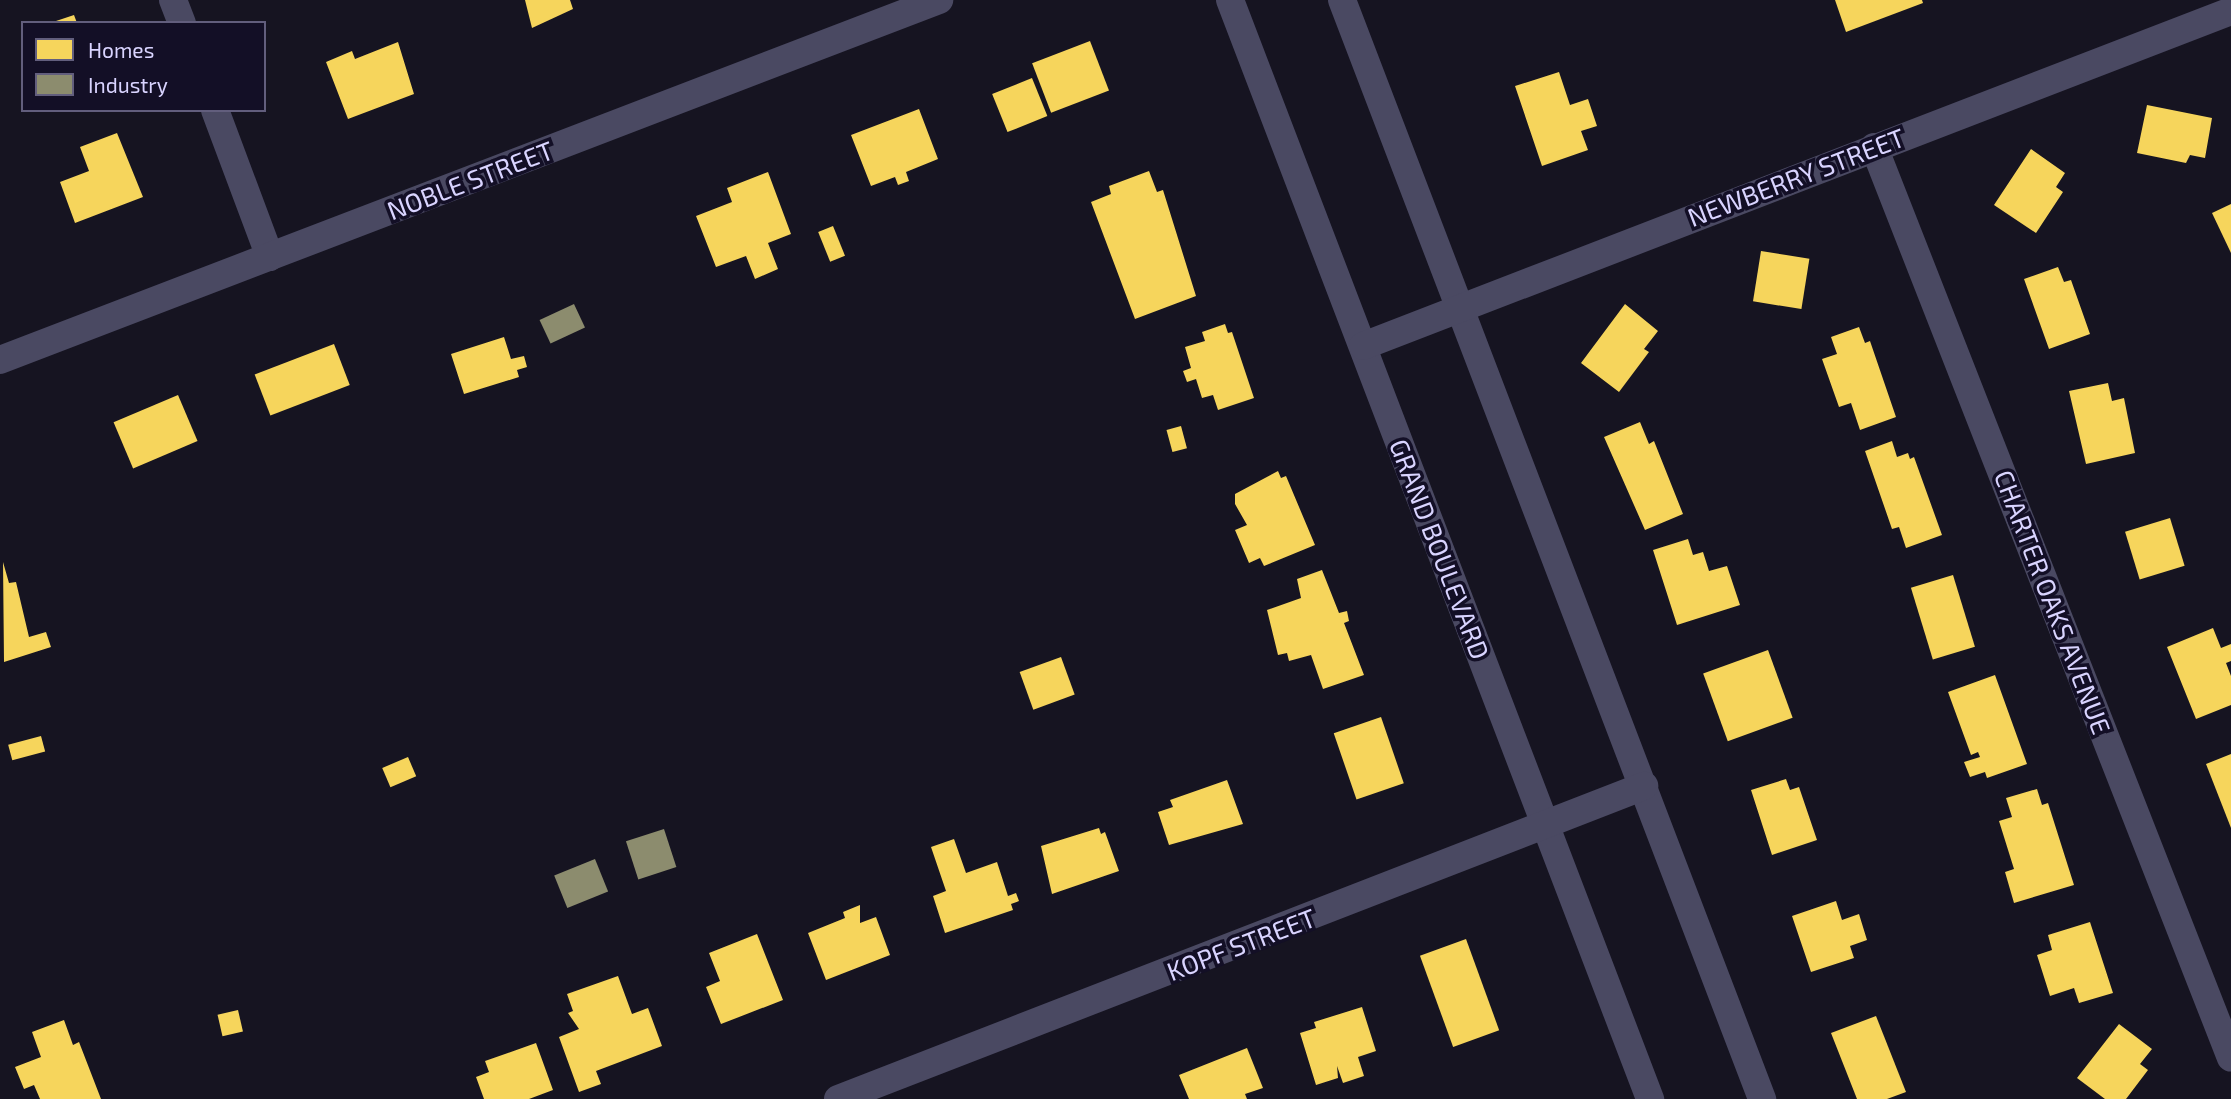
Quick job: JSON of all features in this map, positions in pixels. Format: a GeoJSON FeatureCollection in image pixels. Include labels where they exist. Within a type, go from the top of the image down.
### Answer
{"type":"FeatureCollection","features":[{"type":"Feature","properties":{"kind":"street"},"geometry":{"type":"LineString","coordinates":[[173,0],[181,21]]}},
{"type":"Feature","properties":{"kind":"street","name":"NOBLE STREET"},"geometry":{"type":"LineString","coordinates":[[0,360],[939,0]]}},
{"type":"Feature","properties":{"kind":"street","name":"GRAND BOULEVARD"},"geometry":{"type":"LineString","coordinates":[[1230,0],[1650,1099]]}},
{"type":"Feature","properties":{"kind":"street"},"geometry":{"type":"LineString","coordinates":[[1342,0],[1762,1099]]}},
{"type":"Feature","properties":{"kind":"street","name":"NEWBERRY STREET"},"geometry":{"type":"LineString","coordinates":[[1363,346],[2231,11]]}},
{"type":"Feature","properties":{"kind":"street"},"geometry":{"type":"LineString","coordinates":[[216,112],[270,257]]}},
{"type":"Feature","properties":{"kind":"street","name":"CHARTER OAKS AVENUE"},"geometry":{"type":"LineString","coordinates":[[1874,147],[2231,1058]]}},
{"type":"Feature","properties":{"kind":"street","name":"KOPF STREET"},"geometry":{"type":"LineString","coordinates":[[838,1099],[1644,786]]}},
{"type":"Feature","properties":{"kind":"building: Homes"},"geometry":{"type":"Polygon","coordinates":[[[525,0],[570,0],[573,9],[532,28],[525,0]]]}},
{"type":"Feature","properties":{"kind":"building: Homes"},"geometry":{"type":"Polygon","coordinates":[[[1835,0],[1922,0],[1923,3],[1846,32],[1835,0]]]}},
{"type":"Feature","properties":{"kind":"building: Homes"},"geometry":{"type":"Polygon","coordinates":[[[74,15],[76,21],[56,21],[74,15]]]}},
{"type":"Feature","properties":{"kind":"building: Homes"},"geometry":{"type":"Polygon","coordinates":[[[1090,41],[1109,90],[1051,113],[1032,63],[1090,41]]]}},
{"type":"Feature","properties":{"kind":"building: Homes"},"geometry":{"type":"Polygon","coordinates":[[[398,42],[414,94],[348,119],[326,62],[352,51],[355,59],[398,42]]]}},
{"type":"Feature","properties":{"kind":"building: Homes"},"geometry":{"type":"Polygon","coordinates":[[[1559,72],[1570,105],[1588,99],[1597,126],[1581,131],[1588,150],[1542,166],[1515,86],[1559,72]]]}},
{"type":"Feature","properties":{"kind":"building: Homes"},"geometry":{"type":"Polygon","coordinates":[[[1032,78],[1047,116],[1007,132],[992,94],[1032,78]]]}},
{"type":"Feature","properties":{"kind":"building: Homes"},"geometry":{"type":"Polygon","coordinates":[[[2147,105],[2212,118],[2205,158],[2190,155],[2186,163],[2137,153],[2147,105]]]}},
{"type":"Feature","properties":{"kind":"building: Homes"},"geometry":{"type":"Polygon","coordinates":[[[919,109],[938,159],[906,172],[909,181],[898,185],[895,177],[871,186],[851,135],[919,109]]]}},
{"type":"Feature","properties":{"kind":"building: Homes"},"geometry":{"type":"Polygon","coordinates":[[[117,133],[143,197],[75,223],[60,182],[89,171],[80,147],[117,133]]]}},
{"type":"Feature","properties":{"kind":"building: Homes"},"geometry":{"type":"Polygon","coordinates":[[[2031,149],[2065,173],[2056,187],[2063,192],[2036,233],[1994,205],[2031,149]]]}},
{"type":"Feature","properties":{"kind":"building: Homes"},"geometry":{"type":"Polygon","coordinates":[[[1149,171],[1157,192],[1163,190],[1196,296],[1135,319],[1091,202],[1111,194],[1109,186],[1149,171]]]}},
{"type":"Feature","properties":{"kind":"building: Homes"},"geometry":{"type":"Polygon","coordinates":[[[768,172],[791,234],[768,243],[778,269],[755,279],[746,256],[716,267],[696,216],[732,202],[727,188],[768,172]]]}},
{"type":"Feature","properties":{"kind":"building: Homes"},"geometry":{"type":"Polygon","coordinates":[[[2231,204],[2231,253],[2212,213],[2231,204]]]}},
{"type":"Feature","properties":{"kind":"building: Homes"},"geometry":{"type":"Polygon","coordinates":[[[833,226],[845,256],[830,262],[818,232],[833,226]]]}},
{"type":"Feature","properties":{"kind":"building: Homes"},"geometry":{"type":"Polygon","coordinates":[[[1761,251],[1809,259],[1801,309],[1753,301],[1761,251]]]}},
{"type":"Feature","properties":{"kind":"building: Homes"},"geometry":{"type":"Polygon","coordinates":[[[2058,267],[2064,282],[2071,280],[2090,334],[2049,349],[2024,279],[2058,267]]]}},
{"type":"Feature","properties":{"kind":"building: Homes"},"geometry":{"type":"Polygon","coordinates":[[[1625,304],[1658,331],[1644,349],[1649,352],[1619,392],[1581,363],[1625,304]]]}},
{"type":"Feature","properties":{"kind":"building: Homes"},"geometry":{"type":"Polygon","coordinates":[[[1225,324],[1228,333],[1232,332],[1254,398],[1218,410],[1213,395],[1202,398],[1196,379],[1187,382],[1183,371],[1191,368],[1185,347],[1205,341],[1202,332],[1225,324]]]}},
{"type":"Feature","properties":{"kind":"building: Homes"},"geometry":{"type":"Polygon","coordinates":[[[1859,327],[1865,343],[1870,341],[1896,417],[1860,430],[1851,403],[1839,407],[1822,359],[1837,354],[1831,337],[1859,327]]]}},
{"type":"Feature","properties":{"kind":"building: Homes"},"geometry":{"type":"Polygon","coordinates":[[[504,337],[511,359],[524,356],[527,367],[517,370],[519,377],[464,394],[451,354],[504,337]]]}},
{"type":"Feature","properties":{"kind":"building: Homes"},"geometry":{"type":"Polygon","coordinates":[[[334,344],[350,385],[270,416],[255,374],[334,344]]]}},
{"type":"Feature","properties":{"kind":"building: Homes"},"geometry":{"type":"Polygon","coordinates":[[[2108,383],[2112,401],[2124,398],[2135,453],[2086,464],[2069,391],[2108,383]]]}},
{"type":"Feature","properties":{"kind":"building: Homes"},"geometry":{"type":"Polygon","coordinates":[[[178,395],[198,441],[133,468],[114,422],[178,395]]]}},
{"type":"Feature","properties":{"kind":"building: Homes"},"geometry":{"type":"Polygon","coordinates":[[[1640,422],[1649,444],[1654,441],[1683,514],[1645,530],[1604,437],[1640,422]]]}},
{"type":"Feature","properties":{"kind":"building: Homes"},"geometry":{"type":"Polygon","coordinates":[[[1181,426],[1187,448],[1172,452],[1167,430],[1181,426]]]}},
{"type":"Feature","properties":{"kind":"building: Homes"},"geometry":{"type":"Polygon","coordinates":[[[1892,441],[1897,457],[1908,453],[1910,459],[1914,457],[1942,535],[1906,548],[1899,527],[1892,529],[1865,451],[1892,441]]]}},
{"type":"Feature","properties":{"kind":"building: Homes"},"geometry":{"type":"Polygon","coordinates":[[[1278,471],[1281,478],[1286,476],[1315,545],[1264,566],[1260,558],[1249,563],[1235,530],[1247,525],[1235,504],[1235,494],[1278,471]]]}},
{"type":"Feature","properties":{"kind":"building: Homes"},"geometry":{"type":"Polygon","coordinates":[[[2170,518],[2185,566],[2140,580],[2125,532],[2170,518]]]}},
{"type":"Feature","properties":{"kind":"building: Homes"},"geometry":{"type":"Polygon","coordinates":[[[1688,539],[1693,555],[1703,552],[1709,571],[1727,566],[1740,605],[1677,625],[1653,550],[1688,539]]]}},
{"type":"Feature","properties":{"kind":"building: Homes"},"geometry":{"type":"Polygon","coordinates":[[[3,562],[9,583],[16,582],[29,637],[46,632],[51,647],[4,662],[3,562]]]}},
{"type":"Feature","properties":{"kind":"building: Homes"},"geometry":{"type":"Polygon","coordinates":[[[1322,570],[1339,613],[1347,611],[1349,621],[1344,623],[1364,675],[1323,689],[1311,655],[1289,661],[1287,653],[1278,655],[1267,610],[1301,598],[1297,579],[1322,570]]]}},
{"type":"Feature","properties":{"kind":"building: Homes"},"geometry":{"type":"Polygon","coordinates":[[[1953,575],[1975,647],[1933,660],[1911,588],[1953,575]]]}},
{"type":"Feature","properties":{"kind":"building: Homes"},"geometry":{"type":"Polygon","coordinates":[[[2213,628],[2221,648],[2231,644],[2231,661],[2226,663],[2231,676],[2231,705],[2196,719],[2167,647],[2213,628]]]}},
{"type":"Feature","properties":{"kind":"building: Homes"},"geometry":{"type":"Polygon","coordinates":[[[1768,650],[1793,718],[1728,741],[1703,674],[1768,650]]]}},
{"type":"Feature","properties":{"kind":"building: Homes"},"geometry":{"type":"Polygon","coordinates":[[[1061,657],[1075,695],[1033,710],[1020,672],[1061,657]]]}},
{"type":"Feature","properties":{"kind":"building: Homes"},"geometry":{"type":"Polygon","coordinates":[[[1995,675],[2027,764],[1987,778],[1985,772],[1970,777],[1964,762],[1980,757],[1978,752],[1971,755],[1948,692],[1995,675]]]}},
{"type":"Feature","properties":{"kind":"building: Homes"},"geometry":{"type":"Polygon","coordinates":[[[1381,717],[1404,783],[1357,799],[1334,733],[1381,717]]]}},
{"type":"Feature","properties":{"kind":"building: Homes"},"geometry":{"type":"Polygon","coordinates":[[[41,736],[45,751],[12,760],[8,745],[41,736]]]}},
{"type":"Feature","properties":{"kind":"building: Homes"},"geometry":{"type":"Polygon","coordinates":[[[2231,754],[2231,828],[2206,764],[2231,754]]]}},
{"type":"Feature","properties":{"kind":"building: Homes"},"geometry":{"type":"Polygon","coordinates":[[[408,757],[416,776],[390,787],[382,768],[408,757]]]}},
{"type":"Feature","properties":{"kind":"building: Homes"},"geometry":{"type":"Polygon","coordinates":[[[1786,779],[1790,790],[1799,787],[1817,840],[1772,855],[1751,790],[1786,779]]]}},
{"type":"Feature","properties":{"kind":"building: Homes"},"geometry":{"type":"Polygon","coordinates":[[[1227,780],[1243,824],[1169,845],[1158,812],[1173,807],[1170,800],[1227,780]]]}},
{"type":"Feature","properties":{"kind":"building: Homes"},"geometry":{"type":"Polygon","coordinates":[[[2037,789],[2042,805],[2048,803],[2074,885],[2014,903],[2005,872],[2014,869],[1999,821],[2012,817],[2006,798],[2037,789]]]}},
{"type":"Feature","properties":{"kind":"building: Homes"},"geometry":{"type":"Polygon","coordinates":[[[1099,828],[1101,834],[1105,832],[1119,871],[1052,894],[1041,846],[1099,828]]]}},
{"type":"Feature","properties":{"kind":"building: Homes"},"geometry":{"type":"Polygon","coordinates":[[[954,839],[966,873],[997,862],[1008,896],[1016,893],[1019,901],[1011,904],[1013,910],[945,933],[933,896],[946,891],[931,847],[954,839]]]}},
{"type":"Feature","properties":{"kind":"building: Homes"},"geometry":{"type":"Polygon","coordinates":[[[1836,901],[1842,920],[1859,914],[1867,940],[1850,946],[1854,958],[1811,972],[1792,916],[1836,901]]]}},
{"type":"Feature","properties":{"kind":"building: Homes"},"geometry":{"type":"Polygon","coordinates":[[[860,905],[860,923],[876,917],[890,955],[826,980],[808,933],[845,918],[843,912],[860,905]]]}},
{"type":"Feature","properties":{"kind":"building: Homes"},"geometry":{"type":"Polygon","coordinates":[[[2090,922],[2113,993],[2079,1003],[2074,988],[2050,996],[2037,955],[2052,950],[2048,935],[2090,922]]]}},
{"type":"Feature","properties":{"kind":"building: Homes"},"geometry":{"type":"Polygon","coordinates":[[[757,934],[783,1000],[721,1024],[706,987],[720,981],[709,953],[757,934]]]}},
{"type":"Feature","properties":{"kind":"building: Homes"},"geometry":{"type":"Polygon","coordinates":[[[1466,939],[1499,1030],[1453,1047],[1420,956],[1466,939]]]}},
{"type":"Feature","properties":{"kind":"building: Homes"},"geometry":{"type":"Polygon","coordinates":[[[618,976],[632,1014],[648,1008],[662,1046],[596,1071],[601,1084],[579,1092],[559,1037],[579,1029],[568,1013],[573,1011],[567,994],[618,976]]]}},
{"type":"Feature","properties":{"kind":"building: Homes"},"geometry":{"type":"Polygon","coordinates":[[[1362,1007],[1376,1051],[1358,1057],[1364,1076],[1343,1083],[1337,1066],[1338,1078],[1316,1085],[1300,1033],[1316,1028],[1314,1022],[1362,1007]]]}},
{"type":"Feature","properties":{"kind":"building: Homes"},"geometry":{"type":"Polygon","coordinates":[[[238,1010],[243,1031],[222,1036],[218,1015],[238,1010]]]}},
{"type":"Feature","properties":{"kind":"building: Homes"},"geometry":{"type":"Polygon","coordinates":[[[1876,1016],[1906,1092],[1887,1099],[1857,1099],[1831,1033],[1876,1016]]]}},
{"type":"Feature","properties":{"kind":"building: Homes"},"geometry":{"type":"Polygon","coordinates":[[[64,1020],[73,1045],[79,1042],[101,1099],[40,1099],[34,1085],[24,1089],[15,1067],[41,1057],[32,1032],[64,1020]]]}},
{"type":"Feature","properties":{"kind":"building: Homes"},"geometry":{"type":"Polygon","coordinates":[[[2119,1024],[2152,1049],[2140,1064],[2148,1070],[2126,1099],[2105,1099],[2077,1078],[2119,1024]]]}},
{"type":"Feature","properties":{"kind":"building: Homes"},"geometry":{"type":"Polygon","coordinates":[[[536,1043],[553,1090],[529,1099],[484,1099],[476,1077],[489,1072],[485,1061],[536,1043]]]}},
{"type":"Feature","properties":{"kind":"building: Homes"},"geometry":{"type":"Polygon","coordinates":[[[1247,1048],[1263,1088],[1245,1094],[1247,1099],[1189,1099],[1179,1075],[1247,1048]]]}},
{"type":"Feature","properties":{"kind":"building: Industry"},"geometry":{"type":"Polygon","coordinates":[[[574,304],[585,328],[551,344],[540,320],[574,304]]]}},
{"type":"Feature","properties":{"kind":"building: Industry"},"geometry":{"type":"Polygon","coordinates":[[[664,829],[676,867],[638,879],[626,841],[664,829]]]}},
{"type":"Feature","properties":{"kind":"building: Industry"},"geometry":{"type":"Polygon","coordinates":[[[595,859],[608,891],[567,908],[554,875],[595,859]]]}}]}
